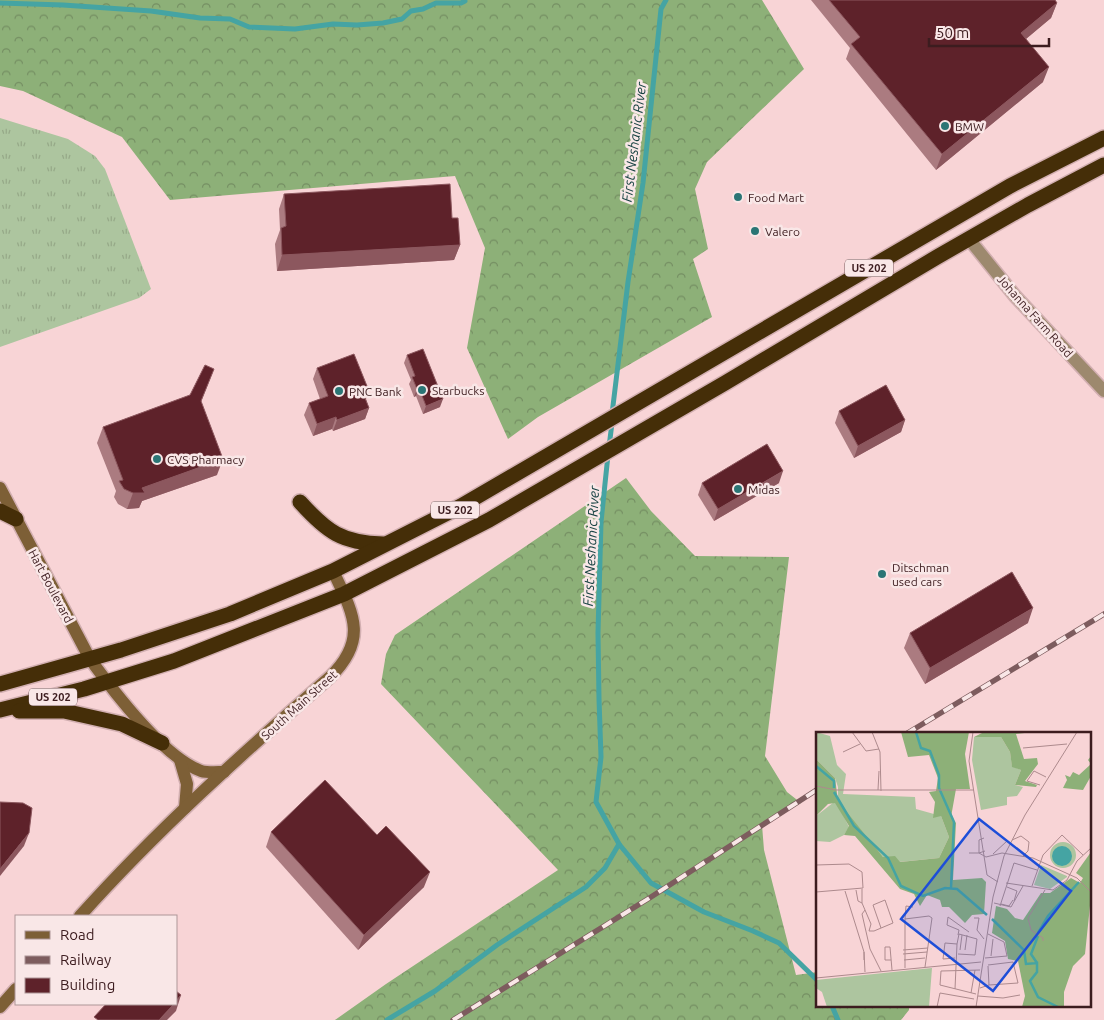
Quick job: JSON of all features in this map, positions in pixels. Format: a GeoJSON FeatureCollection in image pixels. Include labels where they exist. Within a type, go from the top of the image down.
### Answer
{"type":"FeatureCollection","features":[{"type":"Feature","properties":{"kind":"highway","name":"US 202"},"geometry":{"type":"LineString","coordinates":[[4,681],[90,659],[230,614],[333,571],[461,506],[1010,186],[1104,138]]}},
{"type":"Feature","properties":{"kind":"highway","name":"US 202"},"geometry":{"type":"LineString","coordinates":[[0,711],[107,682],[174,661],[344,594],[489,520],[1028,205],[1104,166]]}},
{"type":"Feature","properties":{"kind":"highway"},"geometry":{"type":"LineString","coordinates":[[300,502],[326,528],[344,538],[361,544],[387,544]]}},
{"type":"Feature","properties":{"kind":"highway"},"geometry":{"type":"LineString","coordinates":[[0,511],[16,519]]}},
{"type":"Feature","properties":{"kind":"highway"},"geometry":{"type":"LineString","coordinates":[[0,711],[64,711],[122,724],[162,743]]}},
{"type":"Feature","properties":{"kind":"street","name":"Johanna Farm Road"},"geometry":{"type":"LineString","coordinates":[[969,239],[1015,296],[1104,391]]}},
{"type":"Feature","properties":{"kind":"street","name":"Hart Boulevard"},"geometry":{"type":"LineString","coordinates":[[0,488],[90,659],[107,682]]}},
{"type":"Feature","properties":{"kind":"street","name":"South Main Street"},"geometry":{"type":"LineString","coordinates":[[81,915],[116,876],[185,808],[330,677],[347,657],[355,631],[352,614],[333,571]]}},
{"type":"Feature","properties":{"kind":"street"},"geometry":{"type":"LineString","coordinates":[[107,682],[162,743],[180,760],[203,772],[224,772]]}},
{"type":"Feature","properties":{"kind":"street"},"geometry":{"type":"LineString","coordinates":[[180,760],[186,784],[185,808]]}},
{"type":"Feature","properties":{"kind":"street"},"geometry":{"type":"LineString","coordinates":[[0,1007],[15,990]]}},
{"type":"Feature","properties":{"kind":"green space"},"geometry":{"type":"Polygon","coordinates":[[[0,0],[762,0],[804,69],[707,162],[695,189],[708,249],[693,259],[712,317],[538,417],[508,439],[467,348],[485,248],[455,176],[170,200],[122,137],[23,91],[0,86],[0,0]]]}},
{"type":"Feature","properties":{"kind":"green space"},"geometry":{"type":"Polygon","coordinates":[[[0,118],[68,139],[95,156],[105,169],[151,289],[139,298],[0,347],[0,118]]]}},
{"type":"Feature","properties":{"kind":"green space"},"geometry":{"type":"Polygon","coordinates":[[[626,478],[651,511],[695,556],[789,557],[765,756],[787,792],[801,803],[762,825],[764,850],[796,975],[816,972],[816,1008],[909,1008],[909,1010],[901,1020],[335,1020],[558,870],[381,684],[386,654],[395,635],[626,478]]]}},
{"type":"Feature","properties":{"kind":"building","name":"BMW"},"geometry":{"type":"Polygon","coordinates":[[[829,0],[1055,0],[1057,3],[1021,33],[1049,67],[942,154],[851,44],[860,37],[829,0]]]}},
{"type":"Feature","properties":{"kind":"building"},"geometry":{"type":"Polygon","coordinates":[[[450,184],[452,218],[458,218],[460,245],[282,255],[281,228],[286,226],[284,194],[450,184]]]}},
{"type":"Feature","properties":{"kind":"building","name":"Starbucks"},"geometry":{"type":"Polygon","coordinates":[[[423,349],[443,399],[426,406],[419,388],[417,389],[412,377],[415,376],[407,355],[423,349]]]}},
{"type":"Feature","properties":{"kind":"building","name":"PNC Bank"},"geometry":{"type":"Polygon","coordinates":[[[354,354],[369,391],[363,393],[369,408],[337,420],[336,417],[317,424],[309,403],[328,396],[317,368],[354,354]]]}},
{"type":"Feature","properties":{"kind":"building","name":"CVS Pharmacy"},"geometry":{"type":"Polygon","coordinates":[[[205,365],[214,369],[201,401],[223,459],[142,488],[145,493],[133,493],[124,489],[119,481],[123,480],[103,427],[190,395],[205,365]]]}},
{"type":"Feature","properties":{"kind":"building"},"geometry":{"type":"Polygon","coordinates":[[[886,385],[905,420],[858,446],[839,411],[886,385]]]}},
{"type":"Feature","properties":{"kind":"building","name":"Midas"},"geometry":{"type":"Polygon","coordinates":[[[767,444],[783,471],[718,509],[702,483],[767,444]]]}},
{"type":"Feature","properties":{"kind":"building"},"geometry":{"type":"Polygon","coordinates":[[[1012,572],[1033,608],[930,668],[910,633],[1012,572]]]}},
{"type":"Feature","properties":{"kind":"building"},"geometry":{"type":"Polygon","coordinates":[[[325,780],[377,835],[386,826],[430,872],[364,935],[271,832],[325,780]]]}},
{"type":"Feature","properties":{"kind":"building"},"geometry":{"type":"Polygon","coordinates":[[[0,802],[23,803],[32,808],[29,833],[0,869],[0,802]]]}},
{"type":"Feature","properties":{"kind":"building"},"geometry":{"type":"Polygon","coordinates":[[[105,1005],[173,1005],[159,1020],[98,1020],[94,1017],[105,1005]]]}},
{"type":"Feature","properties":{"kind":"waterway","name":"First Neshanic River"},"geometry":{"type":"LineString","coordinates":[[612,414],[628,282],[643,183],[661,9],[666,0]]}},
{"type":"Feature","properties":{"kind":"waterway"},"geometry":{"type":"LineString","coordinates":[[0,3],[151,11],[200,18],[230,19],[249,27],[295,29],[333,24],[383,23],[402,19],[411,11],[423,9],[436,3],[461,3],[465,1]]}},
{"type":"Feature","properties":{"kind":"waterway","name":"First Neshanic River"},"geometry":{"type":"LineString","coordinates":[[609,447],[612,423]]}},
{"type":"Feature","properties":{"kind":"waterway","name":"First Neshanic River"},"geometry":{"type":"LineString","coordinates":[[608,455],[601,522],[598,633],[601,757],[596,802],[619,844],[651,883],[704,912],[779,943],[816,979]]}},
{"type":"Feature","properties":{"kind":"waterway"},"geometry":{"type":"LineString","coordinates":[[387,1020],[435,991],[497,945],[586,887],[605,868],[619,844]]}},
{"type":"Feature","properties":{"kind":"waterway","name":"First Neshanic River"},"geometry":{"type":"LineString","coordinates":[[833,1008],[838,1020]]}},
{"type":"Feature","properties":{"kind":"railway"},"geometry":{"type":"LineString","coordinates":[[909,732],[1104,614]]}},
{"type":"Feature","properties":{"kind":"railway"},"geometry":{"type":"LineString","coordinates":[[453,1020],[651,897],[816,790]]}},
{"type":"Feature","properties":{"kind":"place","name":"BMW"},"geometry":{"type":"Point","coordinates":[945,126]}},
{"type":"Feature","properties":{"kind":"place","name":"Food Mart"},"geometry":{"type":"Point","coordinates":[738,197]}},
{"type":"Feature","properties":{"kind":"place","name":"Valero"},"geometry":{"type":"Point","coordinates":[755,231]}},
{"type":"Feature","properties":{"kind":"place","name":"Starbucks"},"geometry":{"type":"Point","coordinates":[422,390]}},
{"type":"Feature","properties":{"kind":"place","name":"PNC Bank"},"geometry":{"type":"Point","coordinates":[339,391]}},
{"type":"Feature","properties":{"kind":"place","name":"CVS Pharmacy"},"geometry":{"type":"Point","coordinates":[157,459]}},
{"type":"Feature","properties":{"kind":"place","name":"Midas"},"geometry":{"type":"Point","coordinates":[738,489]}},
{"type":"Feature","properties":{"kind":"place","name":"Ditschman used cars"},"geometry":{"type":"Point","coordinates":[882,574]}}]}
